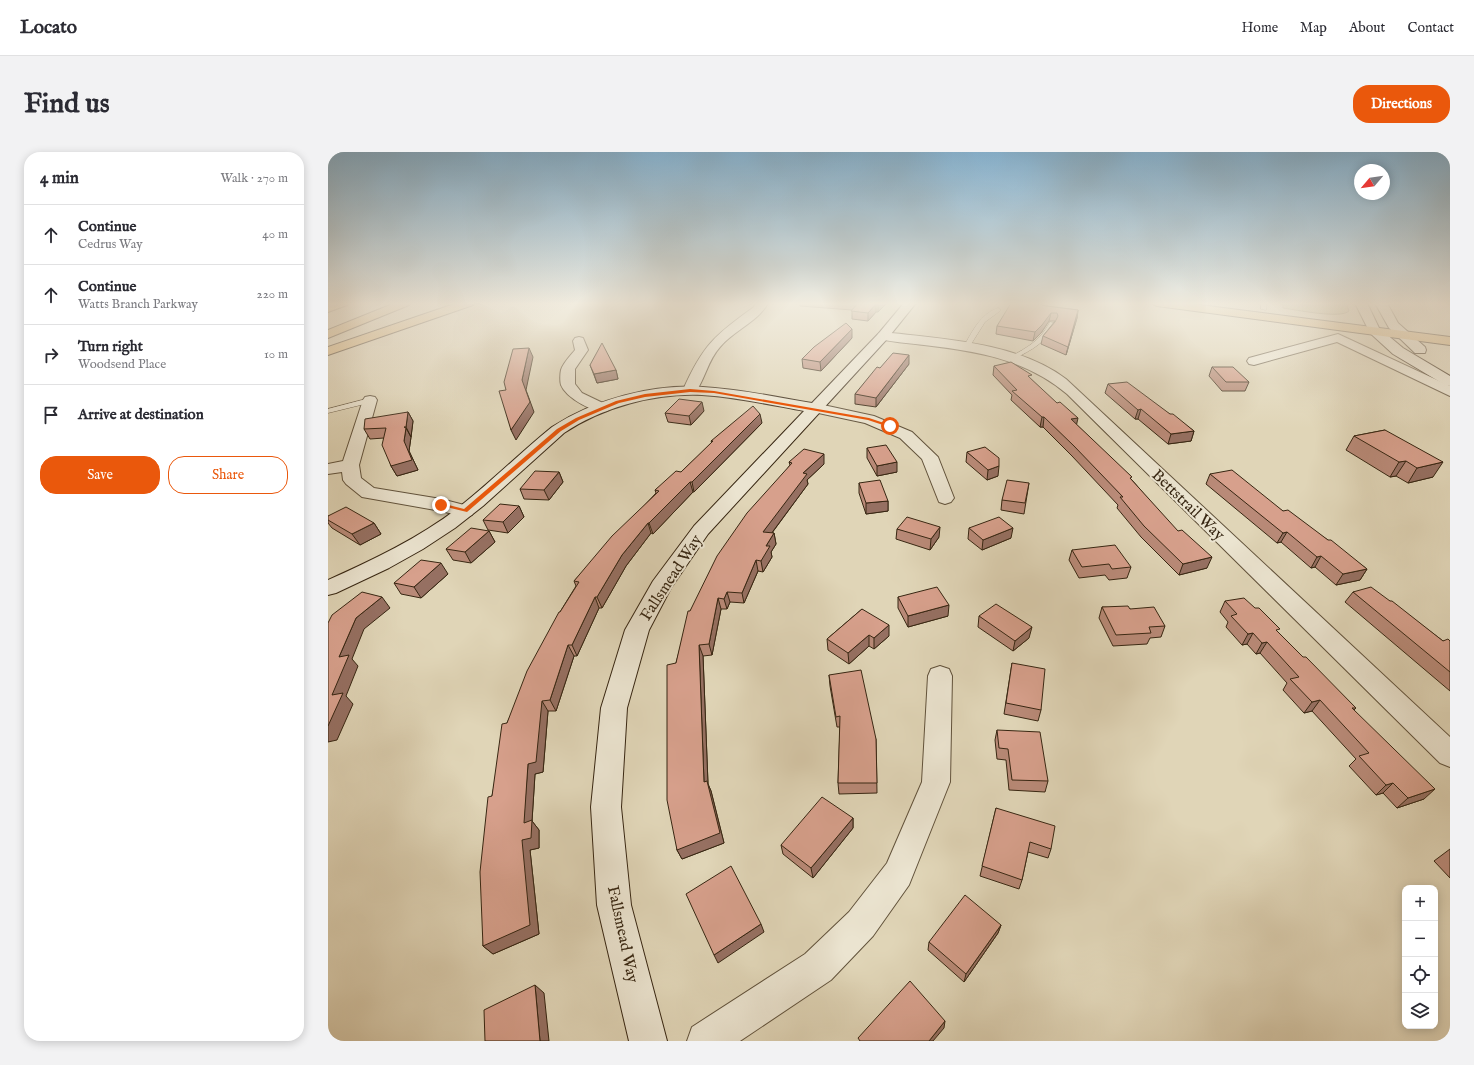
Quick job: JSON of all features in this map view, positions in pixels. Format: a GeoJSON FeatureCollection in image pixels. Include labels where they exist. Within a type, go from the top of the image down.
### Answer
{"type":"FeatureCollection","features":[{"type":"Feature","properties":{"kind":"main road"},"geometry":{"type":"LineString","coordinates":[[328,351],[345,344]]}},
{"type":"Feature","properties":{"kind":"street"},"geometry":{"type":"LineString","coordinates":[[580,344],[582,350],[568,369],[568,385],[577,396],[602,408]]}},
{"type":"Feature","properties":{"kind":"street"},"geometry":{"type":"LineString","coordinates":[[690,390],[701,365],[715,344]]}},
{"type":"Feature","properties":{"kind":"street","name":"Fallsmead Way"},"geometry":{"type":"LineString","coordinates":[[648,1041],[614,905],[606,807],[614,708],[637,630],[661,586],[701,530],[874,344]]}},
{"type":"Feature","properties":{"kind":"street","name":"Bettstrail Way"},"geometry":{"type":"LineString","coordinates":[[941,344],[982,350],[1024,362],[1050,374],[1072,391],[1450,756]]}},
{"type":"Feature","properties":{"kind":"street"},"geometry":{"type":"LineString","coordinates":[[1254,361],[1314,344]]}},
{"type":"Feature","properties":{"kind":"street"},"geometry":{"type":"LineString","coordinates":[[1351,344],[1450,392]]}},
{"type":"Feature","properties":{"kind":"street"},"geometry":{"type":"LineString","coordinates":[[1391,344],[1398,351],[1450,382]]}},
{"type":"Feature","properties":{"kind":"street"},"geometry":{"type":"LineString","coordinates":[[1413,344],[1421,352],[1450,368]]}},
{"type":"Feature","properties":{"kind":"street"},"geometry":{"type":"LineString","coordinates":[[328,588],[387,561],[428,537],[465,511],[559,430],[577,419],[617,402],[645,395],[690,390],[714,392],[814,408],[869,419],[890,426],[906,435],[930,457],[945,498]]}},
{"type":"Feature","properties":{"kind":"street"},"geometry":{"type":"LineString","coordinates":[[370,400],[350,464],[352,480],[368,493],[441,505],[465,511]]}},
{"type":"Feature","properties":{"kind":"street"},"geometry":{"type":"LineString","coordinates":[[328,469],[350,464]]}},
{"type":"Feature","properties":{"kind":"street"},"geometry":{"type":"LineString","coordinates":[[706,1041],[818,967],[861,924],[898,874],[936,782],[940,676]]}},
{"type":"Feature","properties":{"kind":"lane"},"geometry":{"type":"LineString","coordinates":[[966,348],[968,344]]}},
{"type":"Feature","properties":{"kind":"lane"},"geometry":{"type":"LineString","coordinates":[[1012,358],[1034,344]]}},
{"type":"Feature","properties":{"kind":"lane"},"geometry":{"type":"LineString","coordinates":[[328,411],[370,400]]}},
{"type":"Feature","properties":{"kind":"building"},"geometry":{"type":"Polygon","coordinates":[[[601,344],[603,344],[616,370],[594,374],[590,365],[601,344]]]}},
{"type":"Feature","properties":{"kind":"building"},"geometry":{"type":"Polygon","coordinates":[[[817,344],[837,344],[820,362],[802,359],[817,344]]]}},
{"type":"Feature","properties":{"kind":"building"},"geometry":{"type":"Polygon","coordinates":[[[529,348],[522,380],[530,402],[511,430],[499,391],[506,390],[504,382],[513,349],[529,348]]]}},
{"type":"Feature","properties":{"kind":"building"},"geometry":{"type":"Polygon","coordinates":[[[893,353],[909,355],[876,398],[855,394],[877,367],[880,368],[893,353]]]}},
{"type":"Feature","properties":{"kind":"building"},"geometry":{"type":"Polygon","coordinates":[[[1011,362],[1032,375],[1028,376],[1057,403],[1060,402],[1078,418],[1071,419],[1132,477],[1130,478],[1178,531],[1182,530],[1212,557],[1183,564],[1144,526],[1120,497],[1123,497],[1074,446],[1044,417],[1042,417],[1012,391],[1017,390],[994,366],[1011,362]]]}},
{"type":"Feature","properties":{"kind":"building"},"geometry":{"type":"Polygon","coordinates":[[[1212,367],[1233,367],[1249,382],[1226,382],[1212,367]]]}},
{"type":"Feature","properties":{"kind":"building"},"geometry":{"type":"Polygon","coordinates":[[[1127,382],[1170,414],[1173,414],[1194,431],[1171,434],[1141,409],[1138,410],[1108,384],[1127,382]]]}},
{"type":"Feature","properties":{"kind":"building"},"geometry":{"type":"Polygon","coordinates":[[[679,399],[702,402],[689,416],[665,413],[679,399]]]}},
{"type":"Feature","properties":{"kind":"building"},"geometry":{"type":"Polygon","coordinates":[[[753,406],[760,414],[692,482],[690,482],[648,523],[622,555],[597,597],[595,597],[572,645],[568,645],[550,700],[542,701],[536,762],[528,764],[524,823],[532,820],[531,838],[522,840],[530,925],[483,946],[480,872],[488,797],[492,796],[502,724],[507,723],[527,671],[559,612],[579,582],[574,581],[612,536],[659,491],[655,490],[676,471],[681,472],[713,441],[711,441],[753,406]]]}},
{"type":"Feature","properties":{"kind":"building"},"geometry":{"type":"Polygon","coordinates":[[[408,412],[406,427],[404,427],[406,428],[404,441],[412,460],[391,466],[382,445],[386,428],[364,429],[365,419],[408,412]]]}},
{"type":"Feature","properties":{"kind":"building"},"geometry":{"type":"Polygon","coordinates":[[[1385,430],[1443,462],[1417,468],[1406,461],[1399,462],[1354,436],[1385,430]]]}},
{"type":"Feature","properties":{"kind":"building"},"geometry":{"type":"Polygon","coordinates":[[[886,445],[897,462],[877,466],[867,448],[886,445]]]}},
{"type":"Feature","properties":{"kind":"building"},"geometry":{"type":"Polygon","coordinates":[[[985,447],[999,458],[999,466],[988,470],[967,452],[985,447]]]}},
{"type":"Feature","properties":{"kind":"building"},"geometry":{"type":"Polygon","coordinates":[[[804,449],[824,454],[803,473],[807,474],[763,532],[774,533],[766,546],[770,546],[761,561],[756,560],[742,593],[727,592],[724,599],[718,598],[709,644],[699,645],[704,782],[707,781],[720,833],[677,850],[667,800],[667,665],[676,663],[688,611],[690,611],[717,556],[747,513],[792,463],[789,462],[804,449]]]}},
{"type":"Feature","properties":{"kind":"building"},"geometry":{"type":"Polygon","coordinates":[[[1232,470],[1283,511],[1288,510],[1328,540],[1331,540],[1367,569],[1343,574],[1321,556],[1317,557],[1287,532],[1283,533],[1210,474],[1232,470]]]}},
{"type":"Feature","properties":{"kind":"building"},"geometry":{"type":"Polygon","coordinates":[[[535,471],[559,472],[544,490],[520,489],[535,471]]]}},
{"type":"Feature","properties":{"kind":"building"},"geometry":{"type":"Polygon","coordinates":[[[880,480],[888,501],[866,503],[859,483],[880,480]]]}},
{"type":"Feature","properties":{"kind":"building"},"geometry":{"type":"Polygon","coordinates":[[[1007,480],[1029,483],[1025,503],[1002,500],[1007,480]]]}},
{"type":"Feature","properties":{"kind":"building"},"geometry":{"type":"Polygon","coordinates":[[[500,504],[519,506],[503,522],[483,520],[500,504]]]}},
{"type":"Feature","properties":{"kind":"building"},"geometry":{"type":"Polygon","coordinates":[[[346,507],[374,523],[352,534],[328,520],[328,516],[346,507]]]}},
{"type":"Feature","properties":{"kind":"building"},"geometry":{"type":"Polygon","coordinates":[[[907,517],[940,527],[931,539],[897,529],[907,517]]]}},
{"type":"Feature","properties":{"kind":"building"},"geometry":{"type":"Polygon","coordinates":[[[999,517],[1013,528],[983,540],[969,528],[999,517]]]}},
{"type":"Feature","properties":{"kind":"building"},"geometry":{"type":"Polygon","coordinates":[[[471,528],[489,531],[465,552],[446,549],[471,528]]]}},
{"type":"Feature","properties":{"kind":"building"},"geometry":{"type":"Polygon","coordinates":[[[1115,545],[1131,567],[1112,569],[1109,564],[1082,567],[1072,550],[1115,545]]]}},
{"type":"Feature","properties":{"kind":"building"},"geometry":{"type":"Polygon","coordinates":[[[421,560],[441,563],[414,587],[394,583],[421,560]]]}},
{"type":"Feature","properties":{"kind":"building"},"geometry":{"type":"Polygon","coordinates":[[[937,587],[949,605],[908,616],[898,597],[937,587]]]}},
{"type":"Feature","properties":{"kind":"building"},"geometry":{"type":"Polygon","coordinates":[[[1371,587],[1392,601],[1443,641],[1448,639],[1450,641],[1450,672],[1353,592],[1371,587]]]}},
{"type":"Feature","properties":{"kind":"building"},"geometry":{"type":"Polygon","coordinates":[[[362,592],[382,597],[356,618],[339,657],[349,655],[332,695],[343,693],[328,726],[328,623],[332,615],[362,592]]]}},
{"type":"Feature","properties":{"kind":"building"},"geometry":{"type":"Polygon","coordinates":[[[1244,598],[1255,608],[1259,608],[1280,629],[1276,630],[1303,657],[1306,657],[1356,708],[1352,708],[1435,789],[1408,798],[1393,783],[1386,785],[1359,756],[1369,753],[1320,700],[1312,702],[1290,679],[1299,677],[1267,642],[1262,643],[1253,633],[1248,634],[1231,616],[1237,614],[1225,601],[1244,598]]]}},
{"type":"Feature","properties":{"kind":"building"},"geometry":{"type":"Polygon","coordinates":[[[996,604],[1032,627],[1015,641],[979,616],[996,604]]]}},
{"type":"Feature","properties":{"kind":"building"},"geometry":{"type":"Polygon","coordinates":[[[1128,606],[1130,609],[1154,607],[1165,626],[1149,627],[1151,633],[1116,635],[1102,607],[1128,606]]]}},
{"type":"Feature","properties":{"kind":"building"},"geometry":{"type":"Polygon","coordinates":[[[862,609],[889,625],[874,638],[869,635],[848,653],[827,639],[862,609]]]}},
{"type":"Feature","properties":{"kind":"building"},"geometry":{"type":"Polygon","coordinates":[[[1012,663],[1045,669],[1041,710],[1006,703],[1012,663]]]}},
{"type":"Feature","properties":{"kind":"building"},"geometry":{"type":"Polygon","coordinates":[[[861,670],[876,739],[877,783],[838,783],[840,716],[836,717],[829,675],[861,670]]]}},
{"type":"Feature","properties":{"kind":"building"},"geometry":{"type":"Polygon","coordinates":[[[997,730],[1040,732],[1048,781],[1012,780],[1008,749],[999,748],[997,730]]]}},
{"type":"Feature","properties":{"kind":"building"},"geometry":{"type":"Polygon","coordinates":[[[822,797],[853,818],[811,868],[781,845],[822,797]]]}},
{"type":"Feature","properties":{"kind":"building"},"geometry":{"type":"Polygon","coordinates":[[[996,808],[1055,826],[1051,849],[1030,842],[1022,880],[982,866],[996,808]]]}},
{"type":"Feature","properties":{"kind":"building"},"geometry":{"type":"Polygon","coordinates":[[[731,866],[761,924],[714,955],[686,894],[731,866]]]}},
{"type":"Feature","properties":{"kind":"building"},"geometry":{"type":"Polygon","coordinates":[[[965,895],[1001,925],[966,974],[929,942],[965,895]]]}},
{"type":"Feature","properties":{"kind":"building"},"geometry":{"type":"Polygon","coordinates":[[[910,981],[945,1021],[929,1041],[860,1041],[858,1038],[910,981]]]}},
{"type":"Feature","properties":{"kind":"building"},"geometry":{"type":"Polygon","coordinates":[[[535,985],[540,1041],[485,1041],[484,1010],[535,985]]]}},
{"type":"Feature","properties":{"kind":"route"},"geometry":{"type":"LineString","coordinates":[[441,505],[465,511],[559,430],[577,419],[617,402],[645,395],[690,390],[714,392],[814,408],[869,419],[890,426]]}}]}
